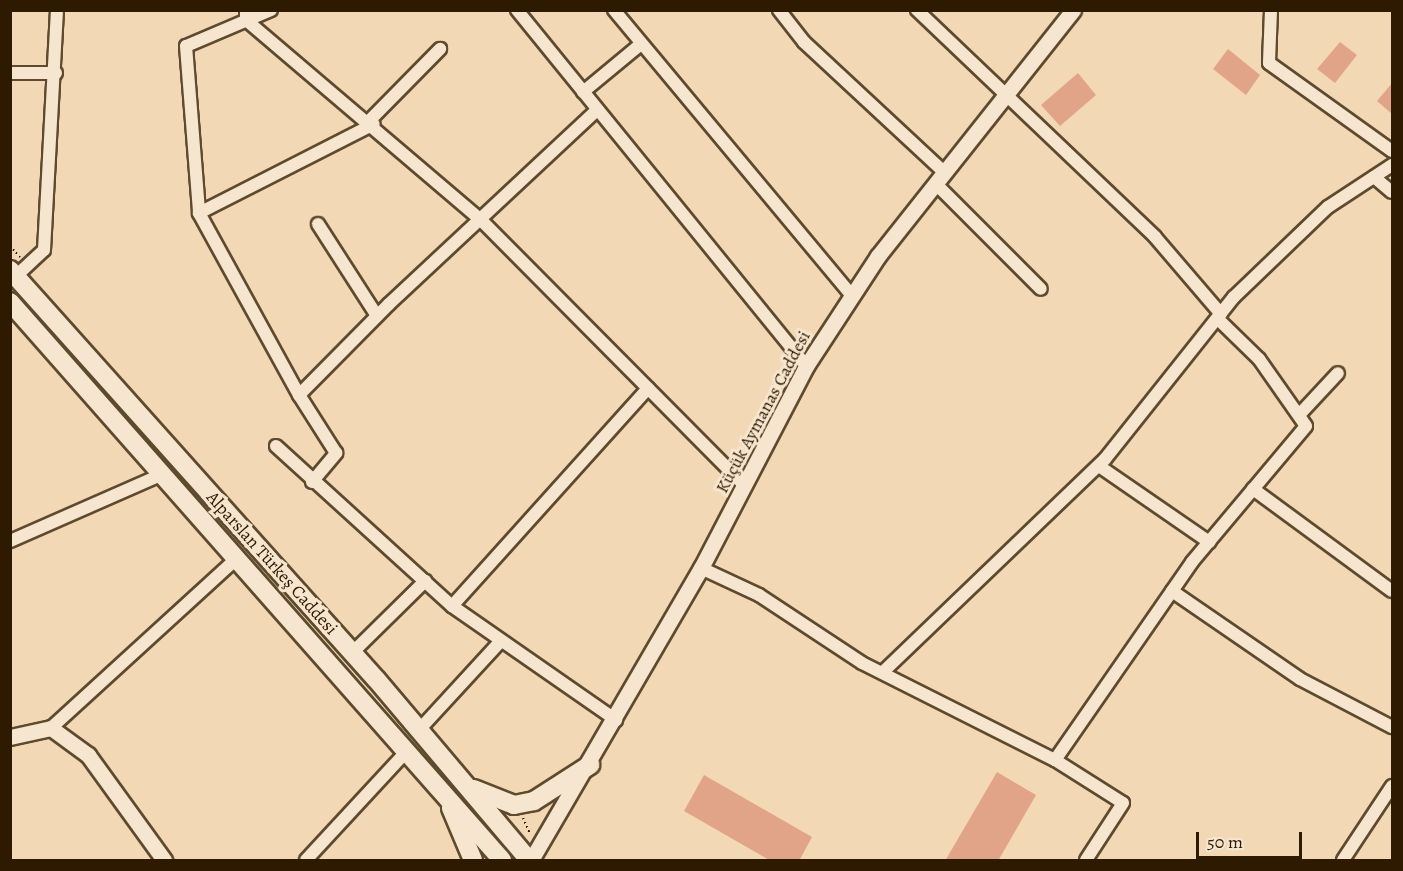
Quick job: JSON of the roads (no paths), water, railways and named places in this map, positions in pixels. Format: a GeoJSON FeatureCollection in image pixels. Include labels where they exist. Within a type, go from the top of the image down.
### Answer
{"type":"FeatureCollection","features":[{"type":"Feature","properties":{"kind":"main road","name":"Alparslan Türkeş Caddesi"},"geometry":{"type":"LineString","coordinates":[[13,273],[352,653],[530,861]]}},
{"type":"Feature","properties":{"kind":"main road","name":"Alparslan Türkeş Caddesi"},"geometry":{"type":"LineString","coordinates":[[10,302],[160,475],[442,787],[502,861]]}},
{"type":"Feature","properties":{"kind":"main road"},"geometry":{"type":"LineString","coordinates":[[465,784],[487,797],[520,804],[559,789],[590,765]]}},
{"type":"Feature","properties":{"kind":"main road"},"geometry":{"type":"LineString","coordinates":[[442,787],[473,861]]}},
{"type":"Feature","properties":{"kind":"street"},"geometry":{"type":"LineString","coordinates":[[13,273],[44,250],[56,73],[57,10]]}},
{"type":"Feature","properties":{"kind":"street"},"geometry":{"type":"LineString","coordinates":[[271,10],[246,15],[186,46],[199,213],[299,395],[336,453],[312,482]]}},
{"type":"Feature","properties":{"kind":"street"},"geometry":{"type":"LineString","coordinates":[[517,10],[806,366]]}},
{"type":"Feature","properties":{"kind":"street"},"geometry":{"type":"LineString","coordinates":[[614,10],[852,296]]}},
{"type":"Feature","properties":{"kind":"street"},"geometry":{"type":"LineString","coordinates":[[779,10],[804,42],[940,179],[1041,289]]}},
{"type":"Feature","properties":{"kind":"street"},"geometry":{"type":"LineString","coordinates":[[917,10],[1006,98],[1155,237],[1259,359],[1306,426],[1209,542],[1172,591],[1055,760]]}},
{"type":"Feature","properties":{"kind":"street","name":"Küçük Aymanas Caddesi"},"geometry":{"type":"LineString","coordinates":[[530,861],[590,765],[701,568],[806,366],[852,296],[940,179],[1073,10]]}},
{"type":"Feature","properties":{"kind":"street"},"geometry":{"type":"LineString","coordinates":[[1271,10],[1269,63],[1392,151]]}},
{"type":"Feature","properties":{"kind":"street"},"geometry":{"type":"LineString","coordinates":[[246,15],[372,122],[479,218],[745,486]]}},
{"type":"Feature","properties":{"kind":"street"},"geometry":{"type":"LineString","coordinates":[[583,92],[641,44]]}},
{"type":"Feature","properties":{"kind":"street"},"geometry":{"type":"LineString","coordinates":[[199,213],[372,122],[440,49]]}},
{"type":"Feature","properties":{"kind":"street"},"geometry":{"type":"LineString","coordinates":[[10,74],[56,73]]}},
{"type":"Feature","properties":{"kind":"street"},"geometry":{"type":"LineString","coordinates":[[299,395],[479,218],[597,110]]}},
{"type":"Feature","properties":{"kind":"street"},"geometry":{"type":"LineString","coordinates":[[884,671],[1099,466],[1220,316],[1328,207],[1392,165]]}},
{"type":"Feature","properties":{"kind":"street"},"geometry":{"type":"LineString","coordinates":[[1374,177],[1392,192]]}},
{"type":"Feature","properties":{"kind":"street"},"geometry":{"type":"LineString","coordinates":[[318,224],[377,316]]}},
{"type":"Feature","properties":{"kind":"street"},"geometry":{"type":"LineString","coordinates":[[1299,415],[1338,373]]}},
{"type":"Feature","properties":{"kind":"street"},"geometry":{"type":"LineString","coordinates":[[452,606],[648,388]]}},
{"type":"Feature","properties":{"kind":"street"},"geometry":{"type":"LineString","coordinates":[[276,446],[312,482],[452,606],[500,642],[616,720]]}},
{"type":"Feature","properties":{"kind":"street"},"geometry":{"type":"LineString","coordinates":[[1099,466],[1209,542]]}},
{"type":"Feature","properties":{"kind":"street"},"geometry":{"type":"LineString","coordinates":[[10,542],[160,475]]}},
{"type":"Feature","properties":{"kind":"street"},"geometry":{"type":"LineString","coordinates":[[1253,489],[1392,591]]}},
{"type":"Feature","properties":{"kind":"street"},"geometry":{"type":"LineString","coordinates":[[10,737],[51,728],[236,559]]}},
{"type":"Feature","properties":{"kind":"street"},"geometry":{"type":"LineString","coordinates":[[701,568],[759,595],[861,663],[884,671],[1055,760],[1123,803],[1086,861]]}},
{"type":"Feature","properties":{"kind":"street"},"geometry":{"type":"LineString","coordinates":[[352,653],[425,581]]}},
{"type":"Feature","properties":{"kind":"street"},"geometry":{"type":"LineString","coordinates":[[1172,591],[1300,679],[1392,727]]}},
{"type":"Feature","properties":{"kind":"street"},"geometry":{"type":"LineString","coordinates":[[419,730],[500,642]]}},
{"type":"Feature","properties":{"kind":"street"},"geometry":{"type":"LineString","coordinates":[[51,728],[88,755],[164,861]]}},
{"type":"Feature","properties":{"kind":"street"},"geometry":{"type":"LineString","coordinates":[[306,861],[408,750]]}},
{"type":"Feature","properties":{"kind":"street"},"geometry":{"type":"LineString","coordinates":[[1342,861],[1392,786]]}}]}
